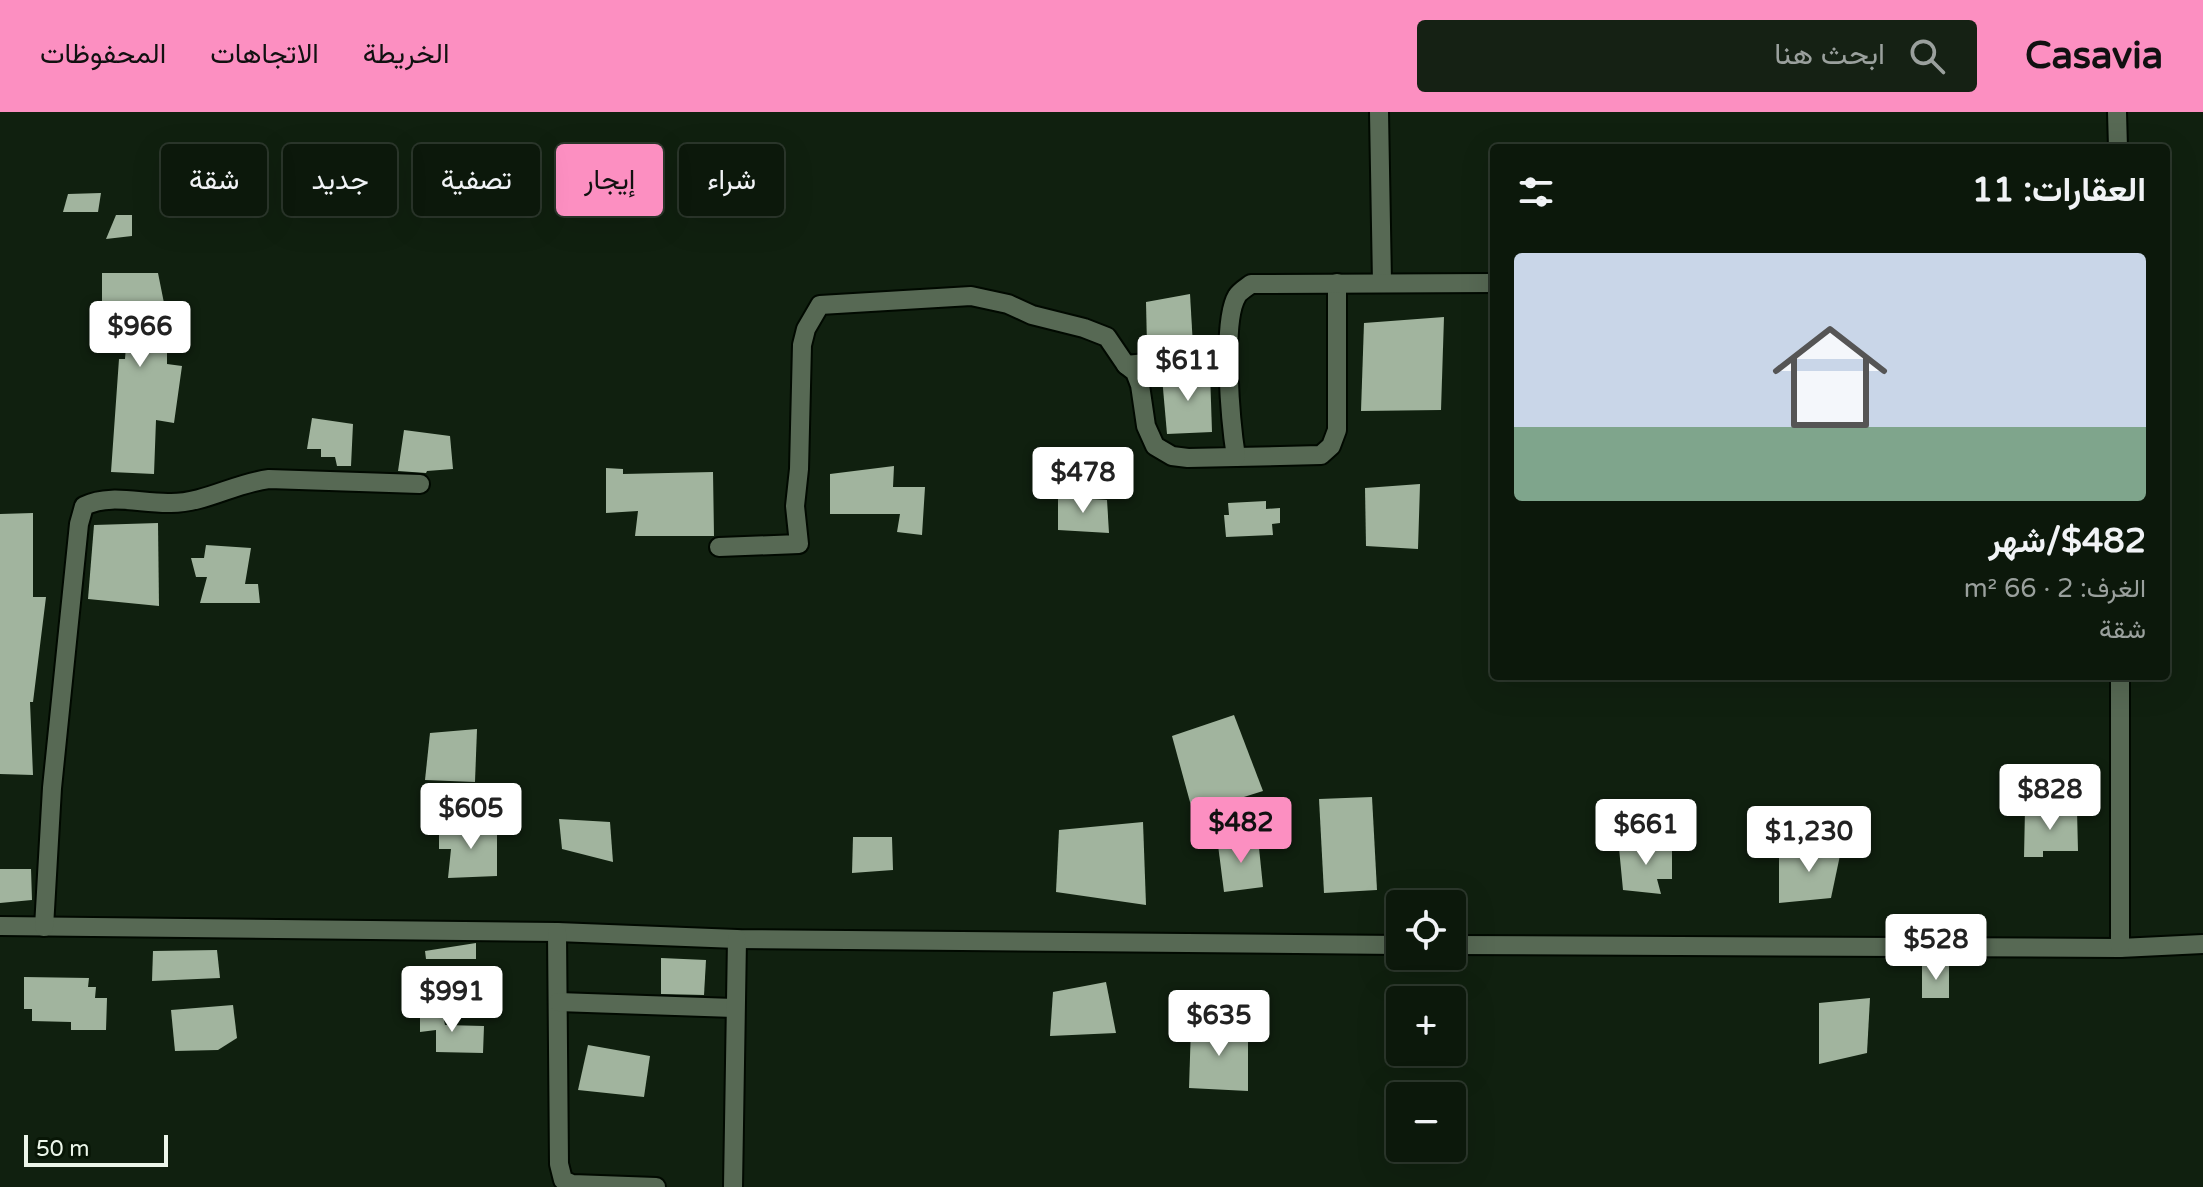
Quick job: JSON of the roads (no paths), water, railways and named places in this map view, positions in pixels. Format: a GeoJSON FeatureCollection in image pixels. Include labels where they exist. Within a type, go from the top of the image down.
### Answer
{"type":"FeatureCollection","features":[{"type":"Feature","properties":{"kind":"street"},"geometry":{"type":"LineString","coordinates":[[1379,112],[1382,283]]}},
{"type":"Feature","properties":{"kind":"street"},"geometry":{"type":"LineString","coordinates":[[2117,112],[2118,144]]}},
{"type":"Feature","properties":{"kind":"street"},"geometry":{"type":"LineString","coordinates":[[719,547],[799,544],[795,506],[802,345],[806,329],[820,305],[971,296],[1008,304],[1032,315],[1107,337],[1126,365],[1135,372],[1146,426],[1155,446],[1172,456],[1321,455],[1331,446],[1337,430],[1337,283]]}},
{"type":"Feature","properties":{"kind":"street"},"geometry":{"type":"LineString","coordinates":[[1236,457],[1228,355],[1237,295],[1251,284],[1490,283]]}},
{"type":"Feature","properties":{"kind":"street"},"geometry":{"type":"LineString","coordinates":[[1126,365],[1228,355]]}},
{"type":"Feature","properties":{"kind":"street"},"geometry":{"type":"LineString","coordinates":[[44,927],[52,788],[79,524],[84,506],[97,499],[172,504],[198,499],[246,482],[269,479],[420,484]]}},
{"type":"Feature","properties":{"kind":"street"},"geometry":{"type":"LineString","coordinates":[[2120,680],[2120,948]]}},
{"type":"Feature","properties":{"kind":"street"},"geometry":{"type":"LineString","coordinates":[[0,926],[557,932],[737,939],[1386,945]]}},
{"type":"Feature","properties":{"kind":"street"},"geometry":{"type":"LineString","coordinates":[[557,932],[559,1164],[563,1180],[572,1184],[656,1187]]}},
{"type":"Feature","properties":{"kind":"street"},"geometry":{"type":"LineString","coordinates":[[733,1187],[737,939]]}},
{"type":"Feature","properties":{"kind":"street"},"geometry":{"type":"LineString","coordinates":[[1466,945],[2120,948],[2203,944]]}},
{"type":"Feature","properties":{"kind":"street"},"geometry":{"type":"LineString","coordinates":[[558,1002],[734,1008]]}}]}
